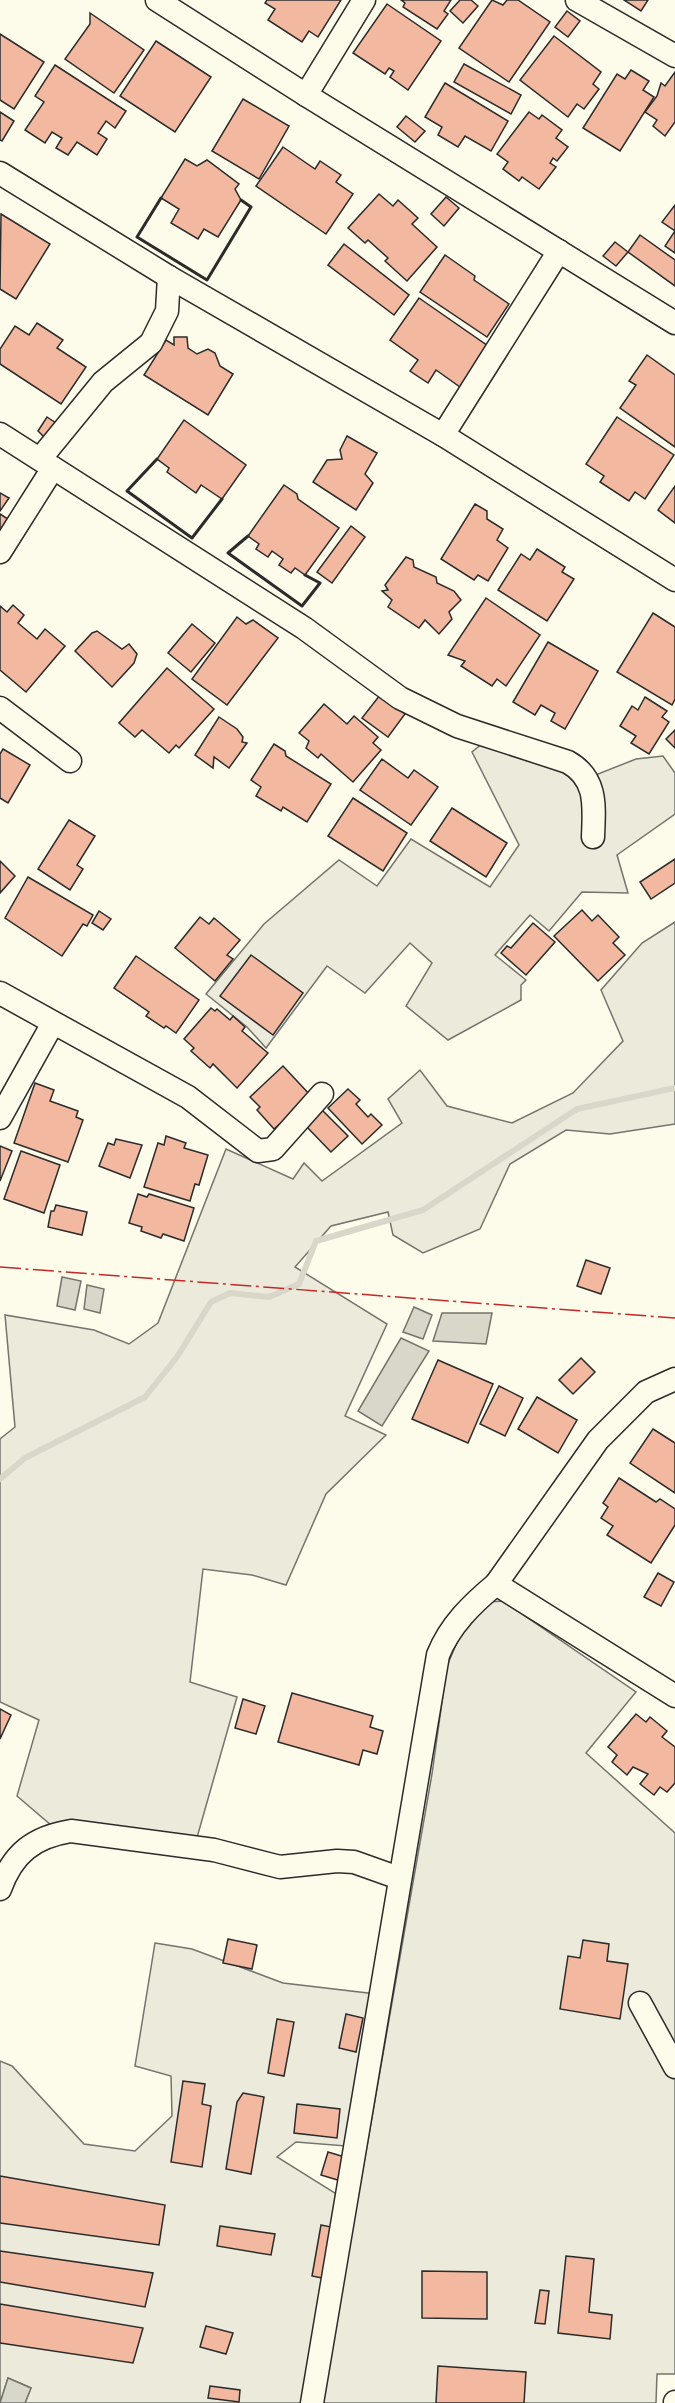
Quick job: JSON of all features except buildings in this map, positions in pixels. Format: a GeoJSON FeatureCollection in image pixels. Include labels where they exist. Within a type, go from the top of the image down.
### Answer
{"type":"FeatureCollection","features":[{"type":"Feature","properties":{"kind":"street"},"geometry":{"type":"LineString","coordinates":[[157,0],[675,323]]}},
{"type":"Feature","properties":{"kind":"street"},"geometry":{"type":"LineString","coordinates":[[306,95],[364,0]]}},
{"type":"Feature","properties":{"kind":"street"},"geometry":{"type":"LineString","coordinates":[[578,0],[675,56]]}},
{"type":"Feature","properties":{"kind":"street"},"geometry":{"type":"LineString","coordinates":[[0,173],[169,277],[442,435],[675,580]]}},
{"type":"Feature","properties":{"kind":"street"},"geometry":{"type":"LineString","coordinates":[[442,435],[560,251]]}},
{"type":"Feature","properties":{"kind":"street"},"geometry":{"type":"LineString","coordinates":[[0,552],[46,464],[103,382],[151,343],[167,311],[169,277]]}},
{"type":"Feature","properties":{"kind":"street"},"geometry":{"type":"LineString","coordinates":[[0,434],[304,628],[400,698],[428,714],[580,769],[595,795],[593,837]]}},
{"type":"Feature","properties":{"kind":"street"},"geometry":{"type":"LineString","coordinates":[[0,708],[70,761]]}},
{"type":"Feature","properties":{"kind":"street"},"geometry":{"type":"LineString","coordinates":[[0,993],[188,1097],[258,1151],[273,1149],[322,1094]]}},
{"type":"Feature","properties":{"kind":"street"},"geometry":{"type":"LineString","coordinates":[[0,1118],[53,1023]]}},
{"type":"Feature","properties":{"kind":"street"},"geometry":{"type":"LineString","coordinates":[[312,2403],[438,1655],[456,1623],[474,1602],[496,1584],[597,1440],[646,1392],[675,1379]]}},
{"type":"Feature","properties":{"kind":"street"},"geometry":{"type":"LineString","coordinates":[[496,1584],[675,1696]]}},
{"type":"Feature","properties":{"kind":"street"},"geometry":{"type":"LineString","coordinates":[[0,1889],[10,1866],[24,1848],[51,1834],[71,1831],[214,1850],[280,1867],[337,1861],[354,1862],[399,1878]]}},
{"type":"Feature","properties":{"kind":"street"},"geometry":{"type":"LineString","coordinates":[[640,2003],[675,2067]]}},
{"type":"Feature","properties":{"kind":"shaded area"},"geometry":{"type":"Polygon","coordinates":[[[483,743],[552,766],[578,782],[636,759],[663,756],[675,773],[675,814],[617,855],[628,893],[582,892],[549,931],[530,915],[495,955],[526,980],[521,985],[521,1000],[448,1040],[406,1006],[432,963],[410,943],[365,993],[327,966],[266,1048],[247,1027],[206,994],[264,924],[339,860],[377,886],[411,839],[490,887],[519,845],[472,752],[483,743]]]}},
{"type":"Feature","properties":{"kind":"shaded area"},"geometry":{"type":"Polygon","coordinates":[[[675,922],[675,1124],[610,1134],[566,1130],[510,1164],[480,1229],[423,1253],[393,1235],[388,1212],[331,1226],[295,1267],[387,1324],[345,1416],[386,1435],[326,1494],[286,1585],[252,1575],[203,1569],[190,1682],[237,1697],[196,1841],[51,1825],[17,1796],[39,1720],[0,1702],[0,1439],[15,1427],[5,1315],[94,1330],[129,1344],[158,1323],[226,1149],[293,1179],[304,1163],[322,1181],[402,1123],[388,1099],[420,1070],[447,1106],[512,1123],[573,1093],[623,1041],[601,990],[642,943],[675,922]]]}},
{"type":"Feature","properties":{"kind":"shaded area"},"geometry":{"type":"Polygon","coordinates":[[[62,1277],[81,1281],[75,1310],[57,1306],[62,1277]]]}},
{"type":"Feature","properties":{"kind":"shaded area"},"geometry":{"type":"Polygon","coordinates":[[[87,1285],[104,1289],[100,1313],[84,1309],[87,1285]]]}},
{"type":"Feature","properties":{"kind":"shaded area"},"geometry":{"type":"Polygon","coordinates":[[[414,1307],[432,1315],[423,1339],[403,1332],[414,1307]]]}},
{"type":"Feature","properties":{"kind":"shaded area"},"geometry":{"type":"Polygon","coordinates":[[[442,1313],[492,1313],[486,1344],[433,1341],[442,1313]]]}},
{"type":"Feature","properties":{"kind":"shaded area"},"geometry":{"type":"Polygon","coordinates":[[[401,1338],[429,1351],[382,1426],[358,1411],[401,1338]]]}},
{"type":"Feature","properties":{"kind":"shaded area"},"geometry":{"type":"Polygon","coordinates":[[[503,1601],[636,1692],[586,1753],[675,1833],[675,2374],[657,2374],[656,2403],[322,2403],[432,1774],[447,1666],[463,1628],[488,1602],[503,1601]]]}},
{"type":"Feature","properties":{"kind":"shaded area"},"geometry":{"type":"Polygon","coordinates":[[[155,1943],[192,1949],[283,1983],[376,1994],[346,2146],[296,2142],[277,2157],[343,2198],[308,2403],[25,2403],[31,2388],[8,2378],[0,2403],[0,2061],[12,2066],[84,2144],[135,2151],[172,2116],[171,2076],[135,2066],[155,1943]]]}},
{"type":"Feature","properties":{"kind":"shaded area"},"geometry":{"type":"Polygon","coordinates":[[[8,2378],[31,2388],[25,2403],[0,2403],[8,2378]]]}},
{"type":"Feature","properties":{"kind":"waterway"},"geometry":{"type":"LineString","coordinates":[[0,1479],[25,1458],[145,1397],[177,1357],[211,1302],[230,1293],[269,1297],[299,1284],[316,1241],[423,1210],[577,1109],[675,1088]]}},
{"type":"Feature","properties":{"kind":"wall"},"geometry":{"type":"LineString","coordinates":[[161,198],[137,237],[207,280],[251,207],[241,200]]}},
{"type":"Feature","properties":{"kind":"wall"},"geometry":{"type":"LineString","coordinates":[[157,459],[127,491],[192,538],[222,499]]}},
{"type":"Feature","properties":{"kind":"wall"},"geometry":{"type":"LineString","coordinates":[[248,536],[228,553],[302,606],[320,583],[305,575]]}},
{"type":"Feature","properties":{"kind":"power"},"geometry":{"type":"LineString","coordinates":[[0,1267],[675,1318]]}}]}
